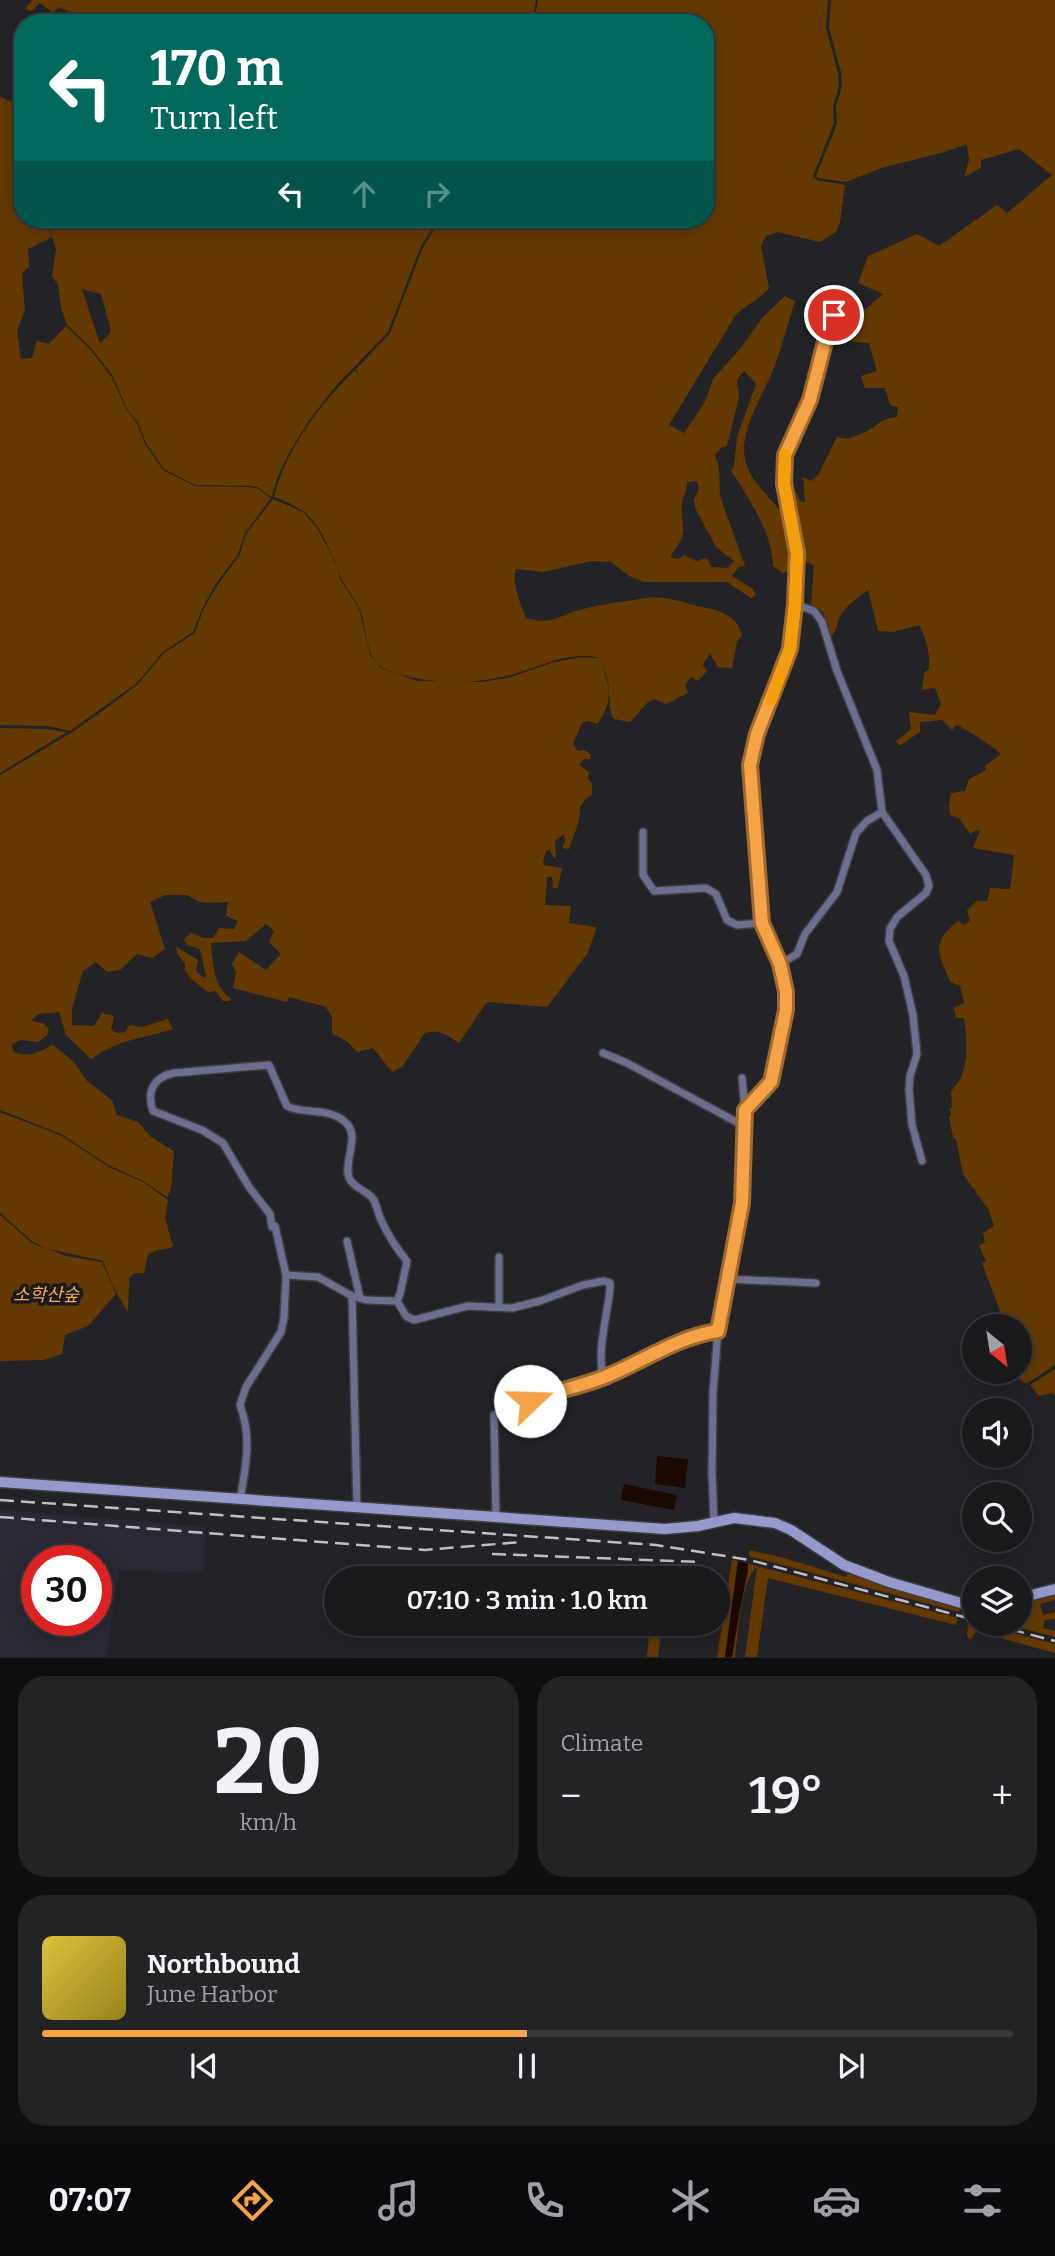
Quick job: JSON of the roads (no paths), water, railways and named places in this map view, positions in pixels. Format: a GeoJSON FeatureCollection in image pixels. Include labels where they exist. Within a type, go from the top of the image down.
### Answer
{"type":"FeatureCollection","features":[{"type":"Feature","properties":{"kind":"main road"},"geometry":{"type":"LineString","coordinates":[[0,1482],[665,1529],[698,1526],[734,1518],[756,1520],[775,1523],[791,1530],[844,1565],[962,1603]]}},
{"type":"Feature","properties":{"kind":"main road"},"geometry":{"type":"LineString","coordinates":[[1032,1595],[1055,1589]]}},
{"type":"Feature","properties":{"kind":"street"},"geometry":{"type":"LineString","coordinates":[[745,1110],[771,1082],[786,1010],[786,992],[780,964],[762,923],[750,765],[757,734],[790,649],[797,553],[784,484],[785,455],[810,400],[828,330],[840,304],[850,294]]}},
{"type":"Feature","properties":{"kind":"street"},"geometry":{"type":"LineString","coordinates":[[795,604],[814,611],[822,622],[837,671],[877,769],[882,812],[926,875],[929,886],[926,893],[897,917],[890,929],[889,941],[904,976],[914,1015],[916,1054],[909,1090],[912,1125],[922,1161]]}},
{"type":"Feature","properties":{"kind":"street"},"geometry":{"type":"LineString","coordinates":[[780,964],[797,954],[805,934],[837,892],[856,833],[867,821],[882,812]]}},
{"type":"Feature","properties":{"kind":"street"},"geometry":{"type":"LineString","coordinates":[[643,832],[643,875],[654,891],[706,888],[716,894],[727,920],[737,925],[762,923]]}},
{"type":"Feature","properties":{"kind":"street"},"geometry":{"type":"LineString","coordinates":[[603,1053],[627,1063],[744,1126]]}},
{"type":"Feature","properties":{"kind":"street"},"geometry":{"type":"LineString","coordinates":[[240,1500],[248,1437],[247,1422],[240,1405],[246,1387],[281,1332],[286,1275],[270,1214],[249,1187],[222,1143],[202,1130],[153,1111],[150,1095],[156,1080],[163,1075],[269,1065],[287,1106],[318,1111],[344,1121],[350,1128],[352,1138],[348,1169],[350,1179],[373,1199],[391,1242],[407,1261],[397,1301]]}},
{"type":"Feature","properties":{"kind":"street"},"geometry":{"type":"LineString","coordinates":[[714,1521],[713,1392],[718,1331],[742,1203],[745,1110],[742,1078]]}},
{"type":"Feature","properties":{"kind":"street"},"geometry":{"type":"LineString","coordinates":[[346,1241],[356,1297],[357,1507]]}},
{"type":"Feature","properties":{"kind":"street"},"geometry":{"type":"LineString","coordinates":[[499,1257],[499,1307]]}},
{"type":"Feature","properties":{"kind":"street"},"geometry":{"type":"LineString","coordinates":[[286,1275],[318,1278],[356,1297],[397,1301]]}},
{"type":"Feature","properties":{"kind":"street"},"geometry":{"type":"LineString","coordinates":[[727,1279],[817,1283]]}},
{"type":"Feature","properties":{"kind":"street"},"geometry":{"type":"LineString","coordinates":[[397,1301],[406,1316],[414,1320],[460,1308],[525,1306],[583,1285],[604,1281],[610,1283],[601,1348],[603,1378]]}},
{"type":"Feature","properties":{"kind":"street"},"geometry":{"type":"LineString","coordinates":[[496,1518],[494,1415],[553,1392],[603,1378],[663,1349],[705,1333],[718,1331]]}},
{"type":"Feature","properties":{"kind":"railway"},"geometry":{"type":"LineString","coordinates":[[0,1500],[656,1545],[750,1560],[962,1617]]}},
{"type":"Feature","properties":{"kind":"railway"},"geometry":{"type":"LineString","coordinates":[[0,1517],[425,1550],[521,1542]]}},
{"type":"Feature","properties":{"kind":"railway"},"geometry":{"type":"LineString","coordinates":[[492,1554],[699,1562]]}},
{"type":"Feature","properties":{"kind":"railway"},"geometry":{"type":"LineString","coordinates":[[1032,1635],[1055,1641]]}},
{"type":"Feature","properties":{"kind":"park label","name":"소학산숲"},"geometry":{"type":"Point","coordinates":[46,1295]}}]}
